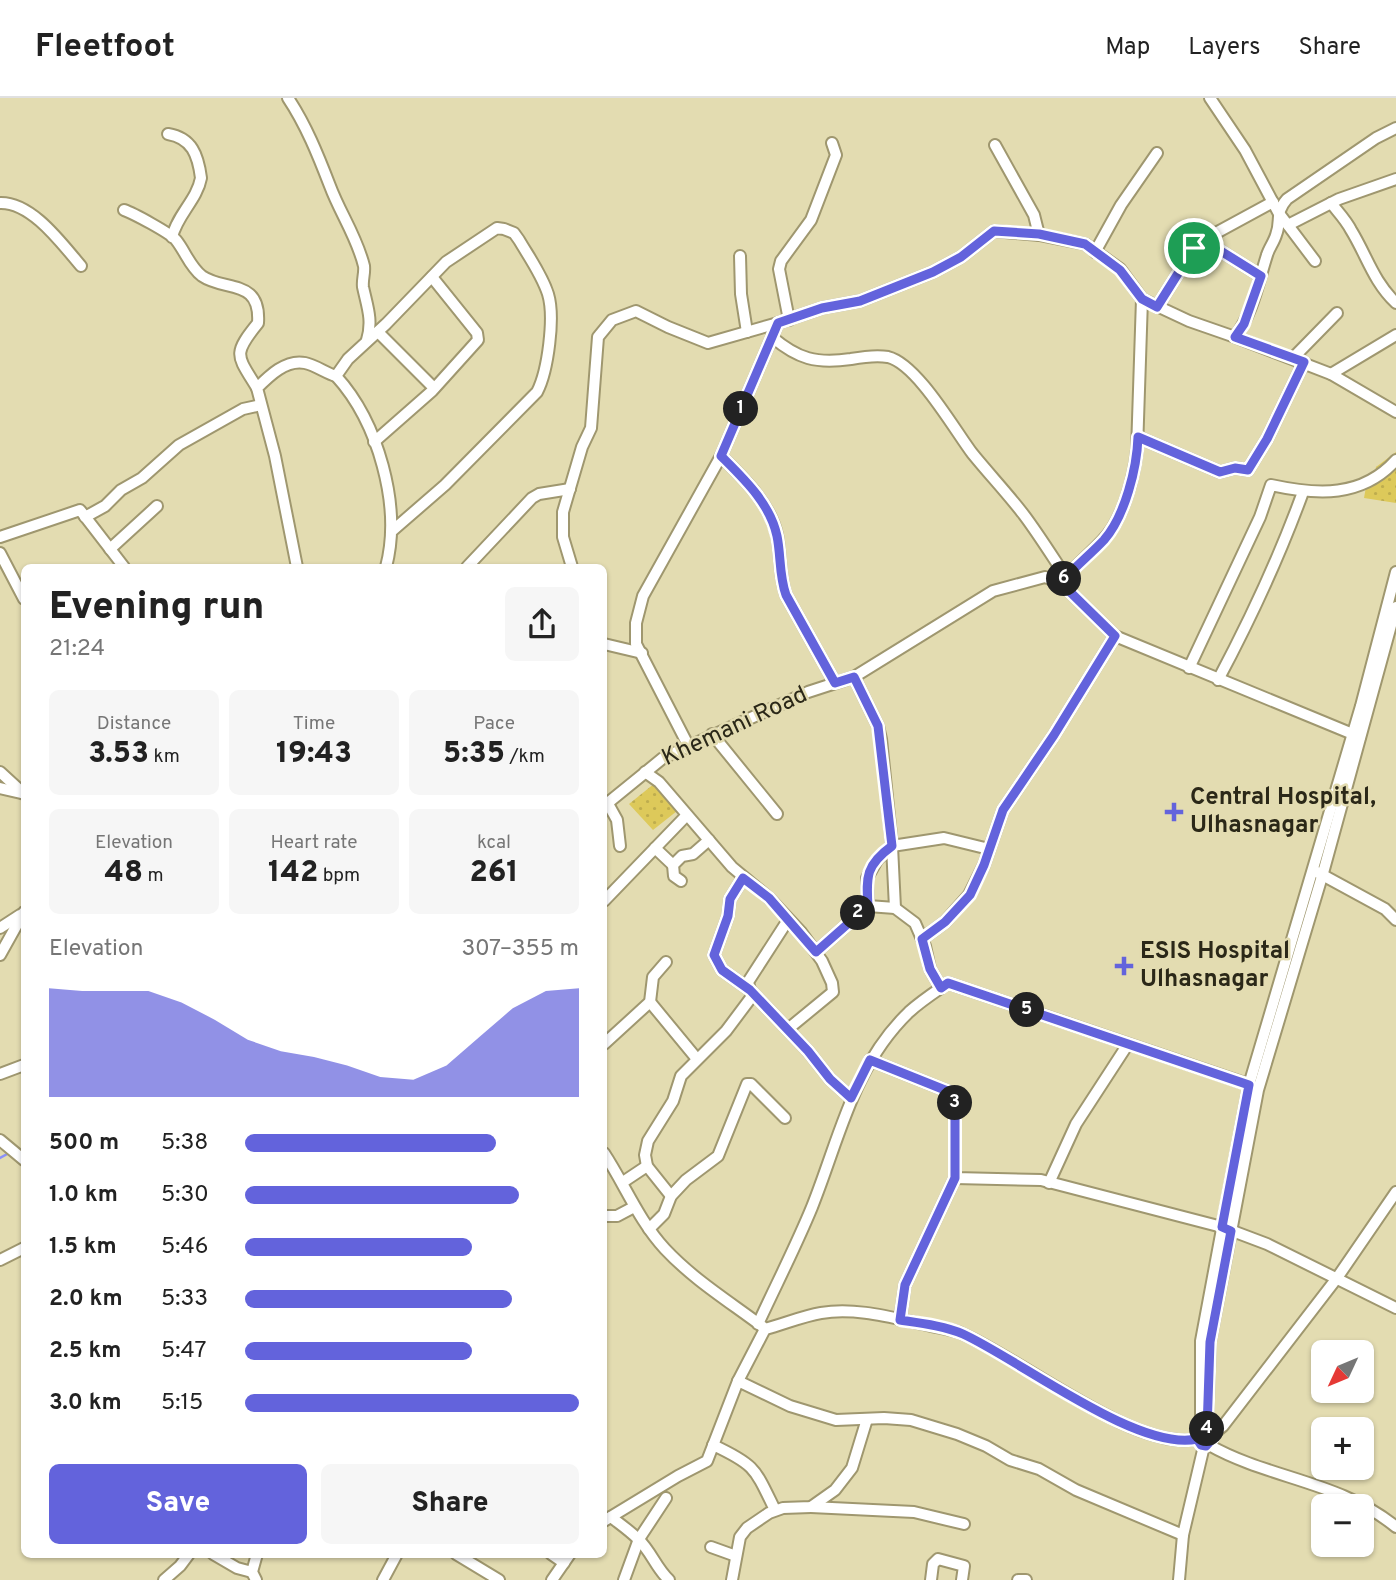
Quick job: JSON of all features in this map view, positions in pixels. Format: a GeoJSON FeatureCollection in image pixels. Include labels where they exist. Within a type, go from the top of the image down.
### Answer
{"type":"FeatureCollection","features":[{"type":"Feature","properties":{"kind":"street"},"geometry":{"type":"LineString","coordinates":[[288,98],[316,150],[359,250],[365,270],[362,283],[370,313],[371,328],[367,342]]}},
{"type":"Feature","properties":{"kind":"street"},"geometry":{"type":"LineString","coordinates":[[1210,98],[1245,150],[1275,207],[1315,261]]}},
{"type":"Feature","properties":{"kind":"street"},"geometry":{"type":"LineString","coordinates":[[1157,307],[1194,248],[1203,240],[1275,207],[1376,138],[1396,128]]}},
{"type":"Feature","properties":{"kind":"street"},"geometry":{"type":"LineString","coordinates":[[168,134],[182,137],[189,142],[201,178],[177,220],[172,237]]}},
{"type":"Feature","properties":{"kind":"street"},"geometry":{"type":"LineString","coordinates":[[688,745],[636,644],[636,623],[643,596],[721,456],[772,337],[784,321],[779,269],[781,261],[811,220],[836,155],[832,143]]}},
{"type":"Feature","properties":{"kind":"street"},"geometry":{"type":"LineString","coordinates":[[995,145],[1034,215],[1039,234]]}},
{"type":"Feature","properties":{"kind":"street"},"geometry":{"type":"LineString","coordinates":[[1095,252],[1121,205],[1157,153]]}},
{"type":"Feature","properties":{"kind":"street"},"geometry":{"type":"LineString","coordinates":[[1288,225],[1331,203],[1396,180]]}},
{"type":"Feature","properties":{"kind":"street"},"geometry":{"type":"LineString","coordinates":[[0,203],[12,203],[47,226],[81,266]]}},
{"type":"Feature","properties":{"kind":"street"},"geometry":{"type":"LineString","coordinates":[[1331,203],[1352,231],[1381,288],[1396,303]]}},
{"type":"Feature","properties":{"kind":"street"},"geometry":{"type":"LineString","coordinates":[[1235,337],[1244,324],[1268,251],[1277,234],[1275,207]]}},
{"type":"Feature","properties":{"kind":"street"},"geometry":{"type":"LineString","coordinates":[[124,210],[172,237],[201,275],[234,285],[256,302],[258,323],[244,340],[239,351],[240,359],[257,388],[275,457],[297,564]]}},
{"type":"Feature","properties":{"kind":"street"},"geometry":{"type":"LineString","coordinates":[[336,376],[348,359],[446,262],[490,231],[504,229],[514,233],[547,289],[550,300],[551,313],[542,381],[537,392],[445,485],[392,531]]}},
{"type":"Feature","properties":{"kind":"street"},"geometry":{"type":"LineString","coordinates":[[571,564],[563,537],[563,513],[582,447],[591,428],[598,337],[612,320],[636,311],[708,342],[822,308],[860,301],[933,272],[961,257],[994,231],[1039,234],[1085,244],[1120,270],[1142,299],[1189,321],[1331,374],[1396,412]]}},
{"type":"Feature","properties":{"kind":"street"},"geometry":{"type":"LineString","coordinates":[[1203,240],[1261,276]]}},
{"type":"Feature","properties":{"kind":"street"},"geometry":{"type":"LineString","coordinates":[[740,256],[741,294],[747,331]]}},
{"type":"Feature","properties":{"kind":"street"},"geometry":{"type":"LineString","coordinates":[[374,442],[477,345],[478,337],[432,277]]}},
{"type":"Feature","properties":{"kind":"street"},"geometry":{"type":"LineString","coordinates":[[1064,580],[1079,562],[1105,539],[1116,521],[1134,475],[1138,437],[1142,299]]}},
{"type":"Feature","properties":{"kind":"street"},"geometry":{"type":"LineString","coordinates":[[1138,437],[1220,472],[1235,468],[1248,470],[1267,439],[1298,360],[1337,313]]}},
{"type":"Feature","properties":{"kind":"street"},"geometry":{"type":"LineString","coordinates":[[378,331],[434,388]]}},
{"type":"Feature","properties":{"kind":"street"},"geometry":{"type":"LineString","coordinates":[[1331,374],[1396,335]]}},
{"type":"Feature","properties":{"kind":"street"},"geometry":{"type":"LineString","coordinates":[[772,337],[803,358],[888,358],[902,364],[917,378],[973,454],[1023,514],[1064,580],[1115,636],[1356,736]]}},
{"type":"Feature","properties":{"kind":"street"},"geometry":{"type":"LineString","coordinates":[[257,388],[274,371],[288,365],[304,363],[336,376],[358,404],[386,476],[392,531],[386,564]]}},
{"type":"Feature","properties":{"kind":"street"},"geometry":{"type":"LineString","coordinates":[[85,517],[105,506],[121,490],[142,478],[179,445],[243,410],[261,405]]}},
{"type":"Feature","properties":{"kind":"street"},"geometry":{"type":"LineString","coordinates":[[721,456],[747,481],[771,518],[777,534],[782,584],[786,595],[835,683]]}},
{"type":"Feature","properties":{"kind":"street"},"geometry":{"type":"LineString","coordinates":[[1189,668],[1260,517],[1271,485],[1303,492],[1358,488],[1378,478],[1396,460]]}},
{"type":"Feature","properties":{"kind":"street"},"geometry":{"type":"LineString","coordinates":[[470,564],[532,498],[539,494],[570,489]]}},
{"type":"Feature","properties":{"kind":"street"},"geometry":{"type":"LineString","coordinates":[[1218,680],[1258,605],[1303,492]]}},
{"type":"Feature","properties":{"kind":"street"},"geometry":{"type":"LineString","coordinates":[[110,549],[157,506]]}},
{"type":"Feature","properties":{"kind":"street"},"geometry":{"type":"LineString","coordinates":[[0,537],[80,510],[122,564]]}},
{"type":"Feature","properties":{"kind":"street"},"geometry":{"type":"LineString","coordinates":[[0,553],[21,593]]}},
{"type":"Feature","properties":{"kind":"street"},"geometry":{"type":"LineString","coordinates":[[1386,651],[1396,572]]}},
{"type":"Feature","properties":{"kind":"street","name":"Khemani Road"},"geometry":{"type":"LineString","coordinates":[[607,803],[663,758],[712,734],[854,677],[993,591],[1045,577],[1064,580]]}},
{"type":"Feature","properties":{"kind":"street"},"geometry":{"type":"LineString","coordinates":[[1179,1580],[1183,1535],[1205,1438],[1201,1341],[1254,1087],[1356,736],[1386,651],[1396,607]]}},
{"type":"Feature","properties":{"kind":"street"},"geometry":{"type":"LineString","coordinates":[[922,939],[945,922],[970,895],[984,865],[1003,810],[1054,735],[1115,636]]}},
{"type":"Feature","properties":{"kind":"street"},"geometry":{"type":"LineString","coordinates":[[607,645],[642,653]]}},
{"type":"Feature","properties":{"kind":"street"},"geometry":{"type":"LineString","coordinates":[[854,677],[878,726],[892,846],[894,908]]}},
{"type":"Feature","properties":{"kind":"street"},"geometry":{"type":"LineString","coordinates":[[712,734],[778,814]]}},
{"type":"Feature","properties":{"kind":"street"},"geometry":{"type":"LineString","coordinates":[[0,772],[21,791]]}},
{"type":"Feature","properties":{"kind":"street"},"geometry":{"type":"LineString","coordinates":[[645,772],[659,782],[743,878],[769,898],[816,952],[832,983],[833,992],[788,1029]]}},
{"type":"Feature","properties":{"kind":"street"},"geometry":{"type":"LineString","coordinates":[[0,788],[21,793]]}},
{"type":"Feature","properties":{"kind":"street"},"geometry":{"type":"LineString","coordinates":[[607,805],[617,820],[620,846]]}},
{"type":"Feature","properties":{"kind":"street"},"geometry":{"type":"LineString","coordinates":[[607,898],[686,816]]}},
{"type":"Feature","properties":{"kind":"street"},"geometry":{"type":"LineString","coordinates":[[868,906],[866,878],[877,860],[892,846],[944,838],[989,849]]}},
{"type":"Feature","properties":{"kind":"street"},"geometry":{"type":"LineString","coordinates":[[681,881],[673,872],[673,865],[682,856],[693,854],[709,840]]}},
{"type":"Feature","properties":{"kind":"street"},"geometry":{"type":"LineString","coordinates":[[655,848],[673,865]]}},
{"type":"Feature","properties":{"kind":"street"},"geometry":{"type":"LineString","coordinates":[[1318,872],[1385,909],[1396,920]]}},
{"type":"Feature","properties":{"kind":"street"},"geometry":{"type":"LineString","coordinates":[[743,878],[730,899],[728,916],[714,955],[722,970],[751,993],[788,1029],[830,1079],[851,1098]]}},
{"type":"Feature","properties":{"kind":"street"},"geometry":{"type":"LineString","coordinates":[[816,952],[868,906],[894,908],[915,923],[930,969],[941,988]]}},
{"type":"Feature","properties":{"kind":"street"},"geometry":{"type":"LineString","coordinates":[[0,928],[21,915]]}},
{"type":"Feature","properties":{"kind":"street"},"geometry":{"type":"LineString","coordinates":[[0,955],[21,918]]}},
{"type":"Feature","properties":{"kind":"street"},"geometry":{"type":"LineString","coordinates":[[671,1196],[647,1166],[645,1155],[648,1141],[673,1101],[681,1076],[726,1031],[751,993],[748,982],[788,919]]}},
{"type":"Feature","properties":{"kind":"street"},"geometry":{"type":"LineString","coordinates":[[607,1041],[650,1002],[653,977],[666,962]]}},
{"type":"Feature","properties":{"kind":"street"},"geometry":{"type":"LineString","coordinates":[[669,1580],[659,1571],[655,1559],[639,1539],[607,1519],[707,1461],[737,1381],[811,1209],[851,1098],[870,1060],[909,1012],[948,983],[1254,1087]]}},
{"type":"Feature","properties":{"kind":"street"},"geometry":{"type":"LineString","coordinates":[[650,1002],[697,1059]]}},
{"type":"Feature","properties":{"kind":"street"},"geometry":{"type":"LineString","coordinates":[[1049,1182],[1076,1124],[1128,1044]]}},
{"type":"Feature","properties":{"kind":"street"},"geometry":{"type":"LineString","coordinates":[[870,1060],[955,1094],[955,1178],[905,1285],[900,1320]]}},
{"type":"Feature","properties":{"kind":"street"},"geometry":{"type":"LineString","coordinates":[[0,1074],[21,1066]]}},
{"type":"Feature","properties":{"kind":"street"},"geometry":{"type":"LineString","coordinates":[[649,1229],[664,1214],[671,1196],[686,1180],[718,1156],[747,1084],[751,1084],[785,1118]]}},
{"type":"Feature","properties":{"kind":"street"},"geometry":{"type":"LineString","coordinates":[[0,1140],[17,1154]]}},
{"type":"Feature","properties":{"kind":"street"},"geometry":{"type":"LineString","coordinates":[[607,1158],[623,1182],[634,1207],[665,1249],[697,1279],[762,1326],[822,1313],[853,1311],[960,1332],[1102,1414],[1176,1440],[1205,1438],[1223,1426],[1337,1278],[1396,1192]]}},
{"type":"Feature","properties":{"kind":"street"},"geometry":{"type":"LineString","coordinates":[[623,1182],[647,1166]]}},
{"type":"Feature","properties":{"kind":"street"},"geometry":{"type":"LineString","coordinates":[[955,1178],[1041,1180],[1226,1229],[1267,1244],[1395,1306]]}},
{"type":"Feature","properties":{"kind":"street"},"geometry":{"type":"LineString","coordinates":[[607,1216],[617,1216],[634,1207]]}},
{"type":"Feature","properties":{"kind":"street"},"geometry":{"type":"LineString","coordinates":[[0,1260],[21,1250]]}},
{"type":"Feature","properties":{"kind":"street"},"geometry":{"type":"LineString","coordinates":[[737,1381],[790,1406],[836,1420],[911,1420],[957,1434],[1010,1460],[1039,1469],[1076,1490],[1183,1535]]}},
{"type":"Feature","properties":{"kind":"street"},"geometry":{"type":"LineString","coordinates":[[811,1507],[835,1490],[848,1476],[858,1454],[867,1419]]}},
{"type":"Feature","properties":{"kind":"street"},"geometry":{"type":"LineString","coordinates":[[1205,1438],[1228,1456],[1344,1495],[1381,1515],[1396,1527]]}},
{"type":"Feature","properties":{"kind":"street"},"geometry":{"type":"LineString","coordinates":[[713,1444],[751,1465],[775,1510]]}},
{"type":"Feature","properties":{"kind":"street"},"geometry":{"type":"LineString","coordinates":[[624,1580],[639,1539],[666,1498]]}},
{"type":"Feature","properties":{"kind":"street"},"geometry":{"type":"LineString","coordinates":[[732,1580],[740,1537],[747,1528],[775,1510],[783,1508],[914,1512],[964,1524]]}},
{"type":"Feature","properties":{"kind":"street"},"geometry":{"type":"LineString","coordinates":[[711,1547],[736,1556]]}},
{"type":"Feature","properties":{"kind":"street"},"geometry":{"type":"LineString","coordinates":[[164,1580],[186,1558]]}},
{"type":"Feature","properties":{"kind":"street"},"geometry":{"type":"LineString","coordinates":[[220,1558],[254,1576],[256,1558]]}},
{"type":"Feature","properties":{"kind":"street"},"geometry":{"type":"LineString","coordinates":[[383,1580],[395,1558]]}},
{"type":"Feature","properties":{"kind":"street"},"geometry":{"type":"LineString","coordinates":[[463,1558],[499,1580]]}},
{"type":"Feature","properties":{"kind":"street"},"geometry":{"type":"LineString","coordinates":[[552,1580],[567,1558]]}},
{"type":"Feature","properties":{"kind":"street"},"geometry":{"type":"LineString","coordinates":[[931,1580],[933,1564],[939,1559],[964,1566],[962,1580]]}},
{"type":"Feature","properties":{"kind":"street"},"geometry":{"type":"LineString","coordinates":[[1018,1580],[1026,1580]]}},
{"type":"Feature","properties":{"kind":"shaded area"},"geometry":{"type":"Polygon","coordinates":[[[1396,452],[1396,503],[1364,498],[1367,481],[1373,482],[1376,467],[1396,452]]]}},
{"type":"Feature","properties":{"kind":"shaded area"},"geometry":{"type":"Polygon","coordinates":[[[655,783],[677,811],[653,830],[629,804],[655,783]]]}},
{"type":"Feature","properties":{"kind":"waterway"},"geometry":{"type":"LineString","coordinates":[[0,1158],[9,1153]]}},
{"type":"Feature","properties":{"kind":"place","name":"Central Hospital, Ulhasnagar"},"geometry":{"type":"Point","coordinates":[1174,812]}},
{"type":"Feature","properties":{"kind":"place","name":"ESIS Hospital Ulhasnagar"},"geometry":{"type":"Point","coordinates":[1124,966]}},
{"type":"Feature","properties":{"kind":"route"},"geometry":{"type":"LineString","coordinates":[[994,231],[1039,234],[1085,244],[1120,270],[1142,299],[1157,307],[1194,248],[1203,240],[1261,276],[1244,324],[1235,337],[1304,362],[1267,439],[1248,470],[1235,468],[1220,472],[1138,437],[1134,475],[1116,521],[1105,539],[1079,562],[1061,583],[1115,636],[1054,735],[1003,810],[984,865],[970,895],[955,913],[922,939],[930,969],[941,988],[948,983],[1249,1085],[1222,1227],[1231,1231],[1210,1342],[1207,1430],[1213,1438],[1209,1445],[1204,1446],[1199,1444],[1197,1439],[1188,1441],[1158,1436],[1102,1414],[960,1332],[900,1320],[905,1285],[955,1178],[955,1094],[870,1060],[851,1098],[830,1079],[808,1051],[750,990],[722,970],[714,955],[728,916],[730,899],[743,878],[769,898],[816,952],[868,906],[866,878],[877,860],[892,846],[878,726],[854,677],[835,683],[786,595],[782,584],[777,534],[771,518],[747,481],[721,456],[778,323],[822,308],[860,301],[933,272],[961,257],[994,231]]}}]}
